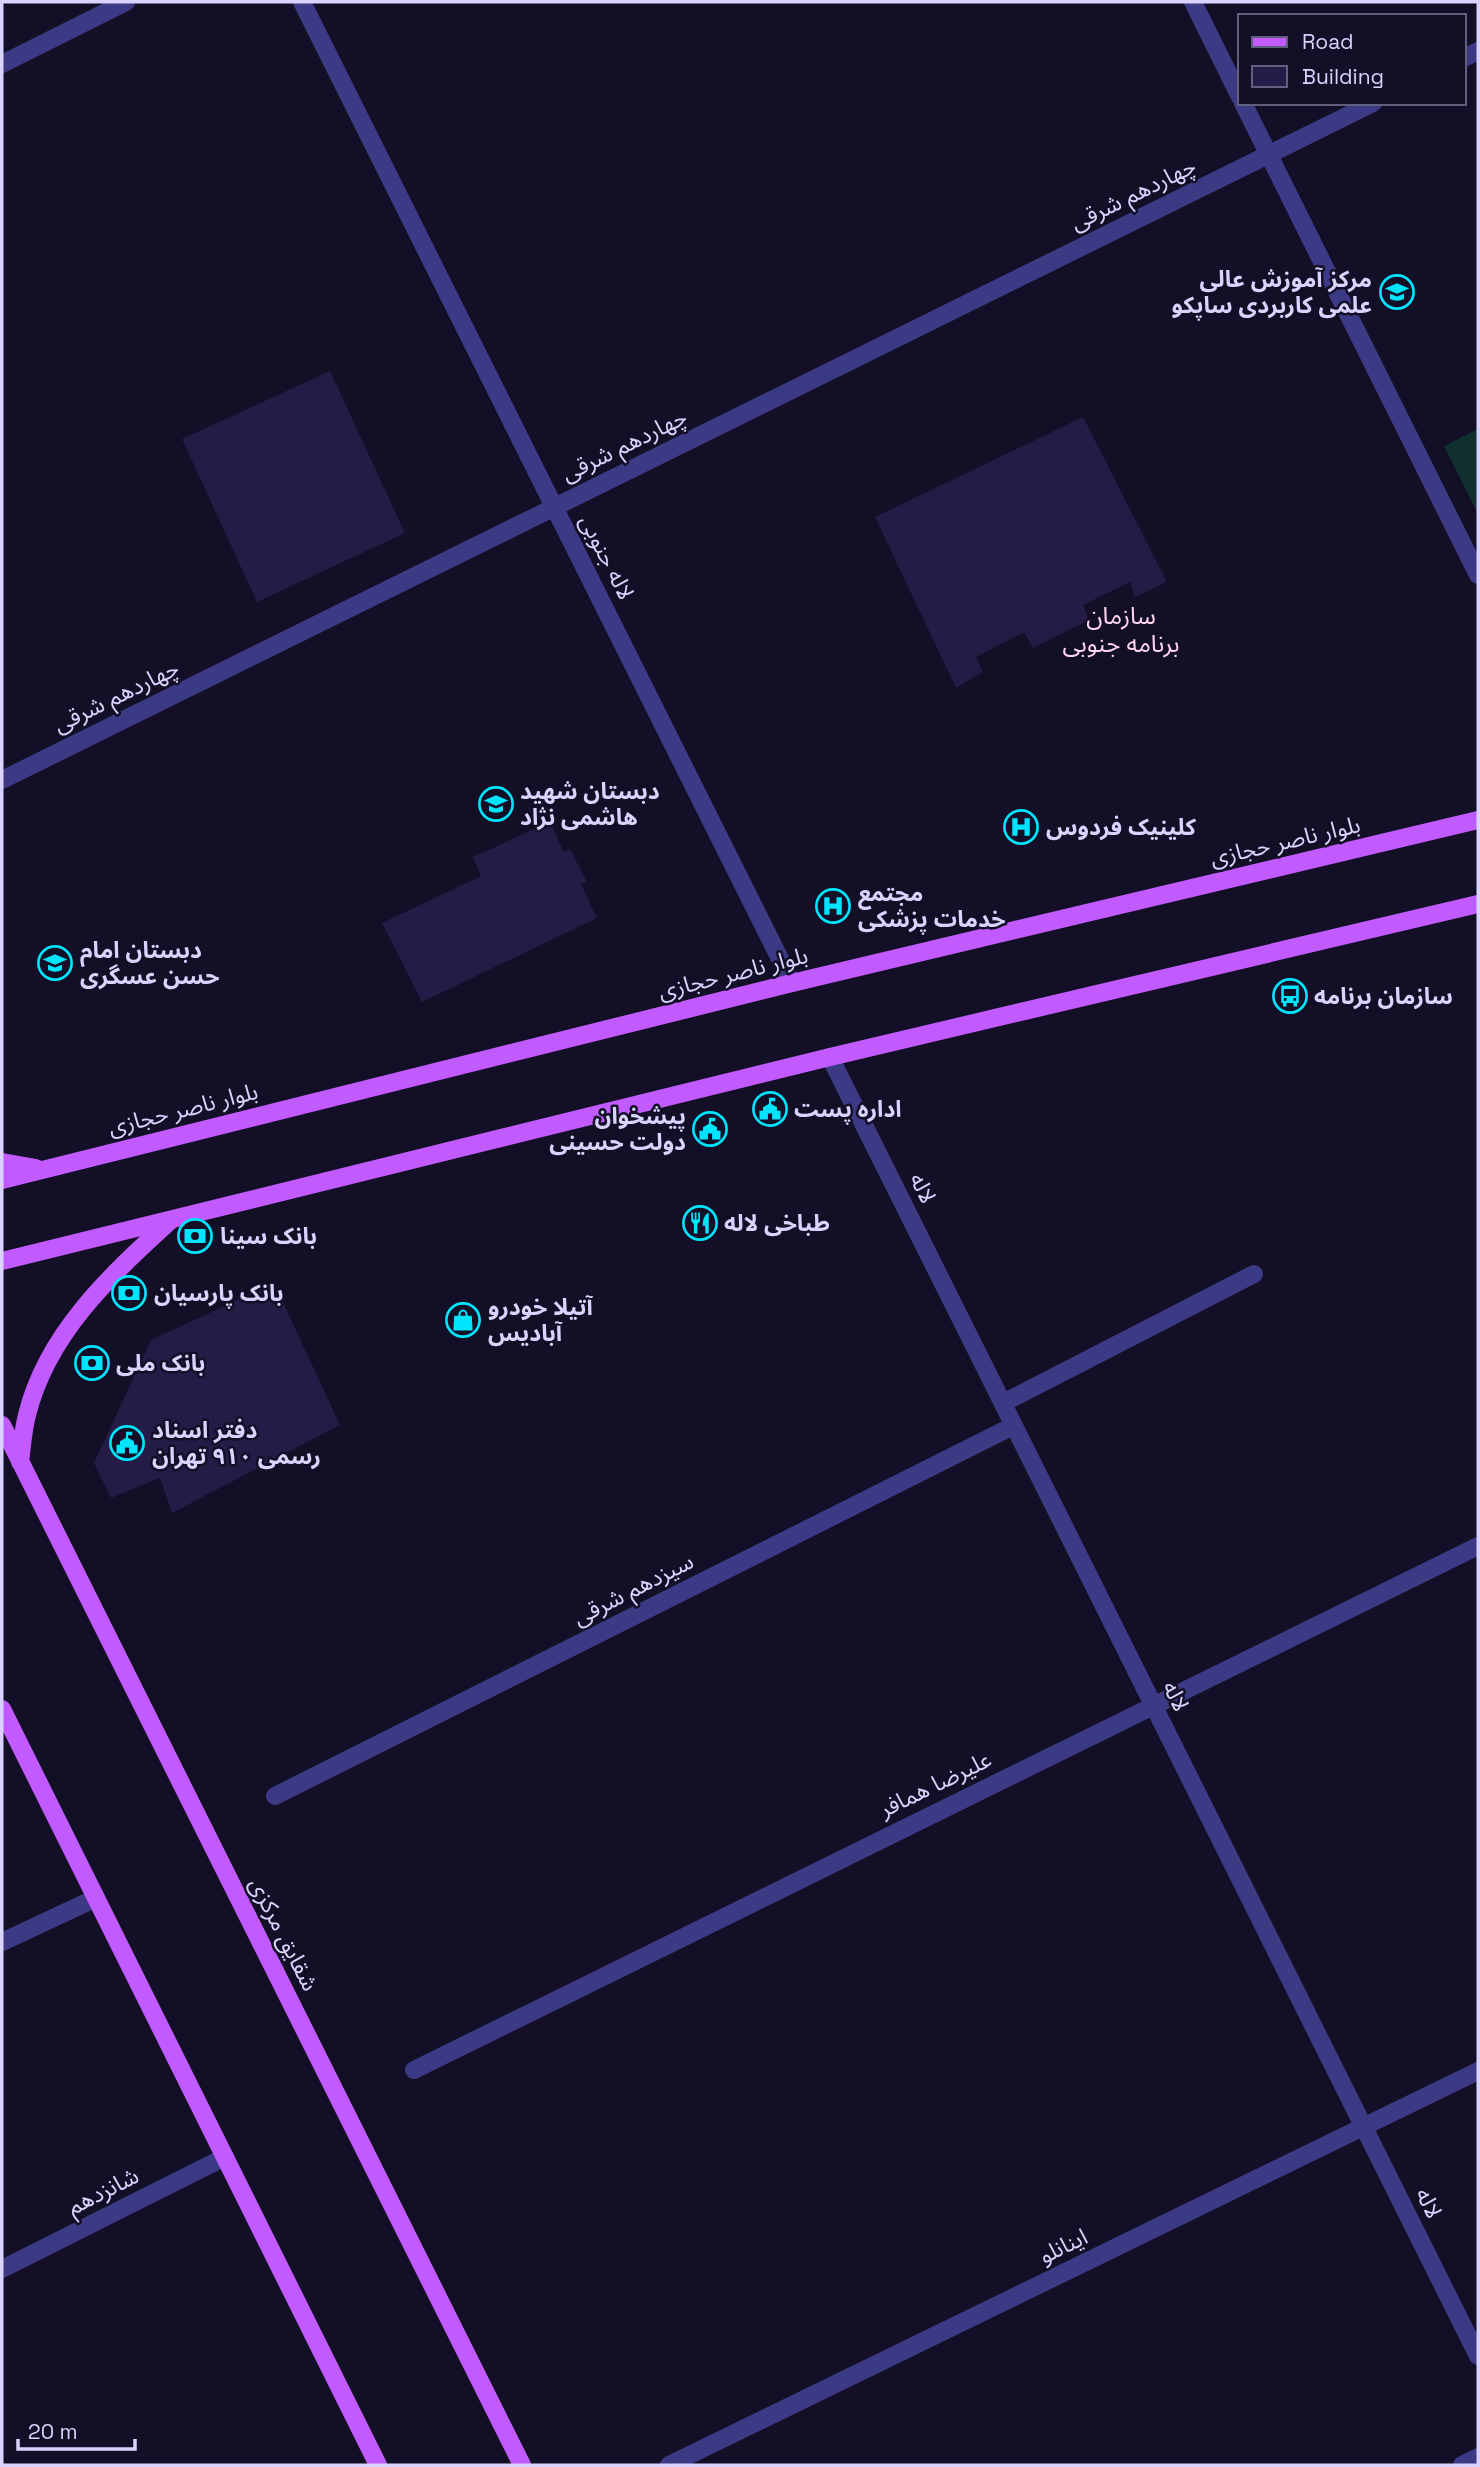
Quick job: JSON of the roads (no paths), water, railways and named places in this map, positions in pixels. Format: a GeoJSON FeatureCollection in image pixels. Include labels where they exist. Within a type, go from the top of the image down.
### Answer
{"type":"FeatureCollection","features":[{"type":"Feature","properties":{"kind":"main road","name":"بلوار ناصر حجازی"},"geometry":{"type":"LineString","coordinates":[[2,1180],[792,983],[1478,820]]}},
{"type":"Feature","properties":{"kind":"main road"},"geometry":{"type":"LineString","coordinates":[[2,1261],[830,1058],[1478,904]]}},
{"type":"Feature","properties":{"kind":"main road"},"geometry":{"type":"LineString","coordinates":[[2,1162],[43,1170]]}},
{"type":"Feature","properties":{"kind":"main road"},"geometry":{"type":"LineString","coordinates":[[20,1462],[27,1415],[58,1340],[115,1273],[174,1217]]}},
{"type":"Feature","properties":{"kind":"main road","name":"شقایق مرکزی"},"geometry":{"type":"LineString","coordinates":[[2,1425],[522,2465]]}},
{"type":"Feature","properties":{"kind":"main road"},"geometry":{"type":"LineString","coordinates":[[2,1709],[378,2465]]}},
{"type":"Feature","properties":{"kind":"street"},"geometry":{"type":"LineString","coordinates":[[2,64],[126,2]]}},
{"type":"Feature","properties":{"kind":"street","name":"لاله جنوبی"},"geometry":{"type":"LineString","coordinates":[[303,2],[792,983]]}},
{"type":"Feature","properties":{"kind":"street"},"geometry":{"type":"LineString","coordinates":[[1193,2],[1238,93]]}},
{"type":"Feature","properties":{"kind":"street"},"geometry":{"type":"LineString","coordinates":[[1244,105],[1478,575]]}},
{"type":"Feature","properties":{"kind":"street","name":"چهاردهم شرقی"},"geometry":{"type":"LineString","coordinates":[[2,780],[1369,105]]}},
{"type":"Feature","properties":{"kind":"street","name":"لاله"},"geometry":{"type":"LineString","coordinates":[[830,1058],[1478,2356]]}},
{"type":"Feature","properties":{"kind":"street"},"geometry":{"type":"LineString","coordinates":[[1003,1403],[1254,1274]]}},
{"type":"Feature","properties":{"kind":"street","name":"سیزدهم شرقی"},"geometry":{"type":"LineString","coordinates":[[275,1796],[1013,1426]]}},
{"type":"Feature","properties":{"kind":"street","name":"علیرضا همافر"},"geometry":{"type":"LineString","coordinates":[[414,2070],[1478,1546]]}},
{"type":"Feature","properties":{"kind":"street"},"geometry":{"type":"LineString","coordinates":[[2,1942],[96,1898]]}},
{"type":"Feature","properties":{"kind":"street","name":"اینانلو"},"geometry":{"type":"LineString","coordinates":[[669,2465],[1478,2071]]}},
{"type":"Feature","properties":{"kind":"street","name":"شانزدهم"},"geometry":{"type":"LineString","coordinates":[[2,2269],[225,2157]]}},
{"type":"Feature","properties":{"kind":"street"},"geometry":{"type":"LineString","coordinates":[[1462,2465],[1478,2457]]}},
{"type":"Feature","properties":{"kind":"place","name":"مرکز آموزش عالی علمی کاربردی ساپکو"},"geometry":{"type":"Point","coordinates":[1397,292]}},
{"type":"Feature","properties":{"kind":"place","name":"دبستان شهید هاشمی نژاد"},"geometry":{"type":"Point","coordinates":[496,804]}},
{"type":"Feature","properties":{"kind":"place","name":"کلینیک فردوس"},"geometry":{"type":"Point","coordinates":[1021,827]}},
{"type":"Feature","properties":{"kind":"place","name":"مجتمع خدمات پزشکی"},"geometry":{"type":"Point","coordinates":[833,906]}},
{"type":"Feature","properties":{"kind":"place","name":"دبستان امام حسن عسگری"},"geometry":{"type":"Point","coordinates":[55,963]}},
{"type":"Feature","properties":{"kind":"place","name":"سازمان برنامه"},"geometry":{"type":"Point","coordinates":[1290,996]}},
{"type":"Feature","properties":{"kind":"place","name":"اداره پست"},"geometry":{"type":"Point","coordinates":[770,1109]}},
{"type":"Feature","properties":{"kind":"place","name":"پیشخوان دولت حسینی"},"geometry":{"type":"Point","coordinates":[710,1129]}},
{"type":"Feature","properties":{"kind":"place","name":"طباخی لاله"},"geometry":{"type":"Point","coordinates":[700,1223]}},
{"type":"Feature","properties":{"kind":"place","name":"بانک سینا"},"geometry":{"type":"Point","coordinates":[195,1236]}},
{"type":"Feature","properties":{"kind":"place","name":"بانک پارسیان"},"geometry":{"type":"Point","coordinates":[129,1293]}},
{"type":"Feature","properties":{"kind":"place","name":"آتیلا خودرو آبادیس"},"geometry":{"type":"Point","coordinates":[463,1320]}},
{"type":"Feature","properties":{"kind":"place","name":"بانک ملی"},"geometry":{"type":"Point","coordinates":[92,1363]}},
{"type":"Feature","properties":{"kind":"place","name":"دفتر اسناد رسمی ۹۱۰ تهران"},"geometry":{"type":"Point","coordinates":[127,1443]}},
{"type":"Feature","properties":{"kind":"district","name":"سازمان برنامه جنوبی"},"geometry":{"type":"Point","coordinates":[1121,630]}}]}
